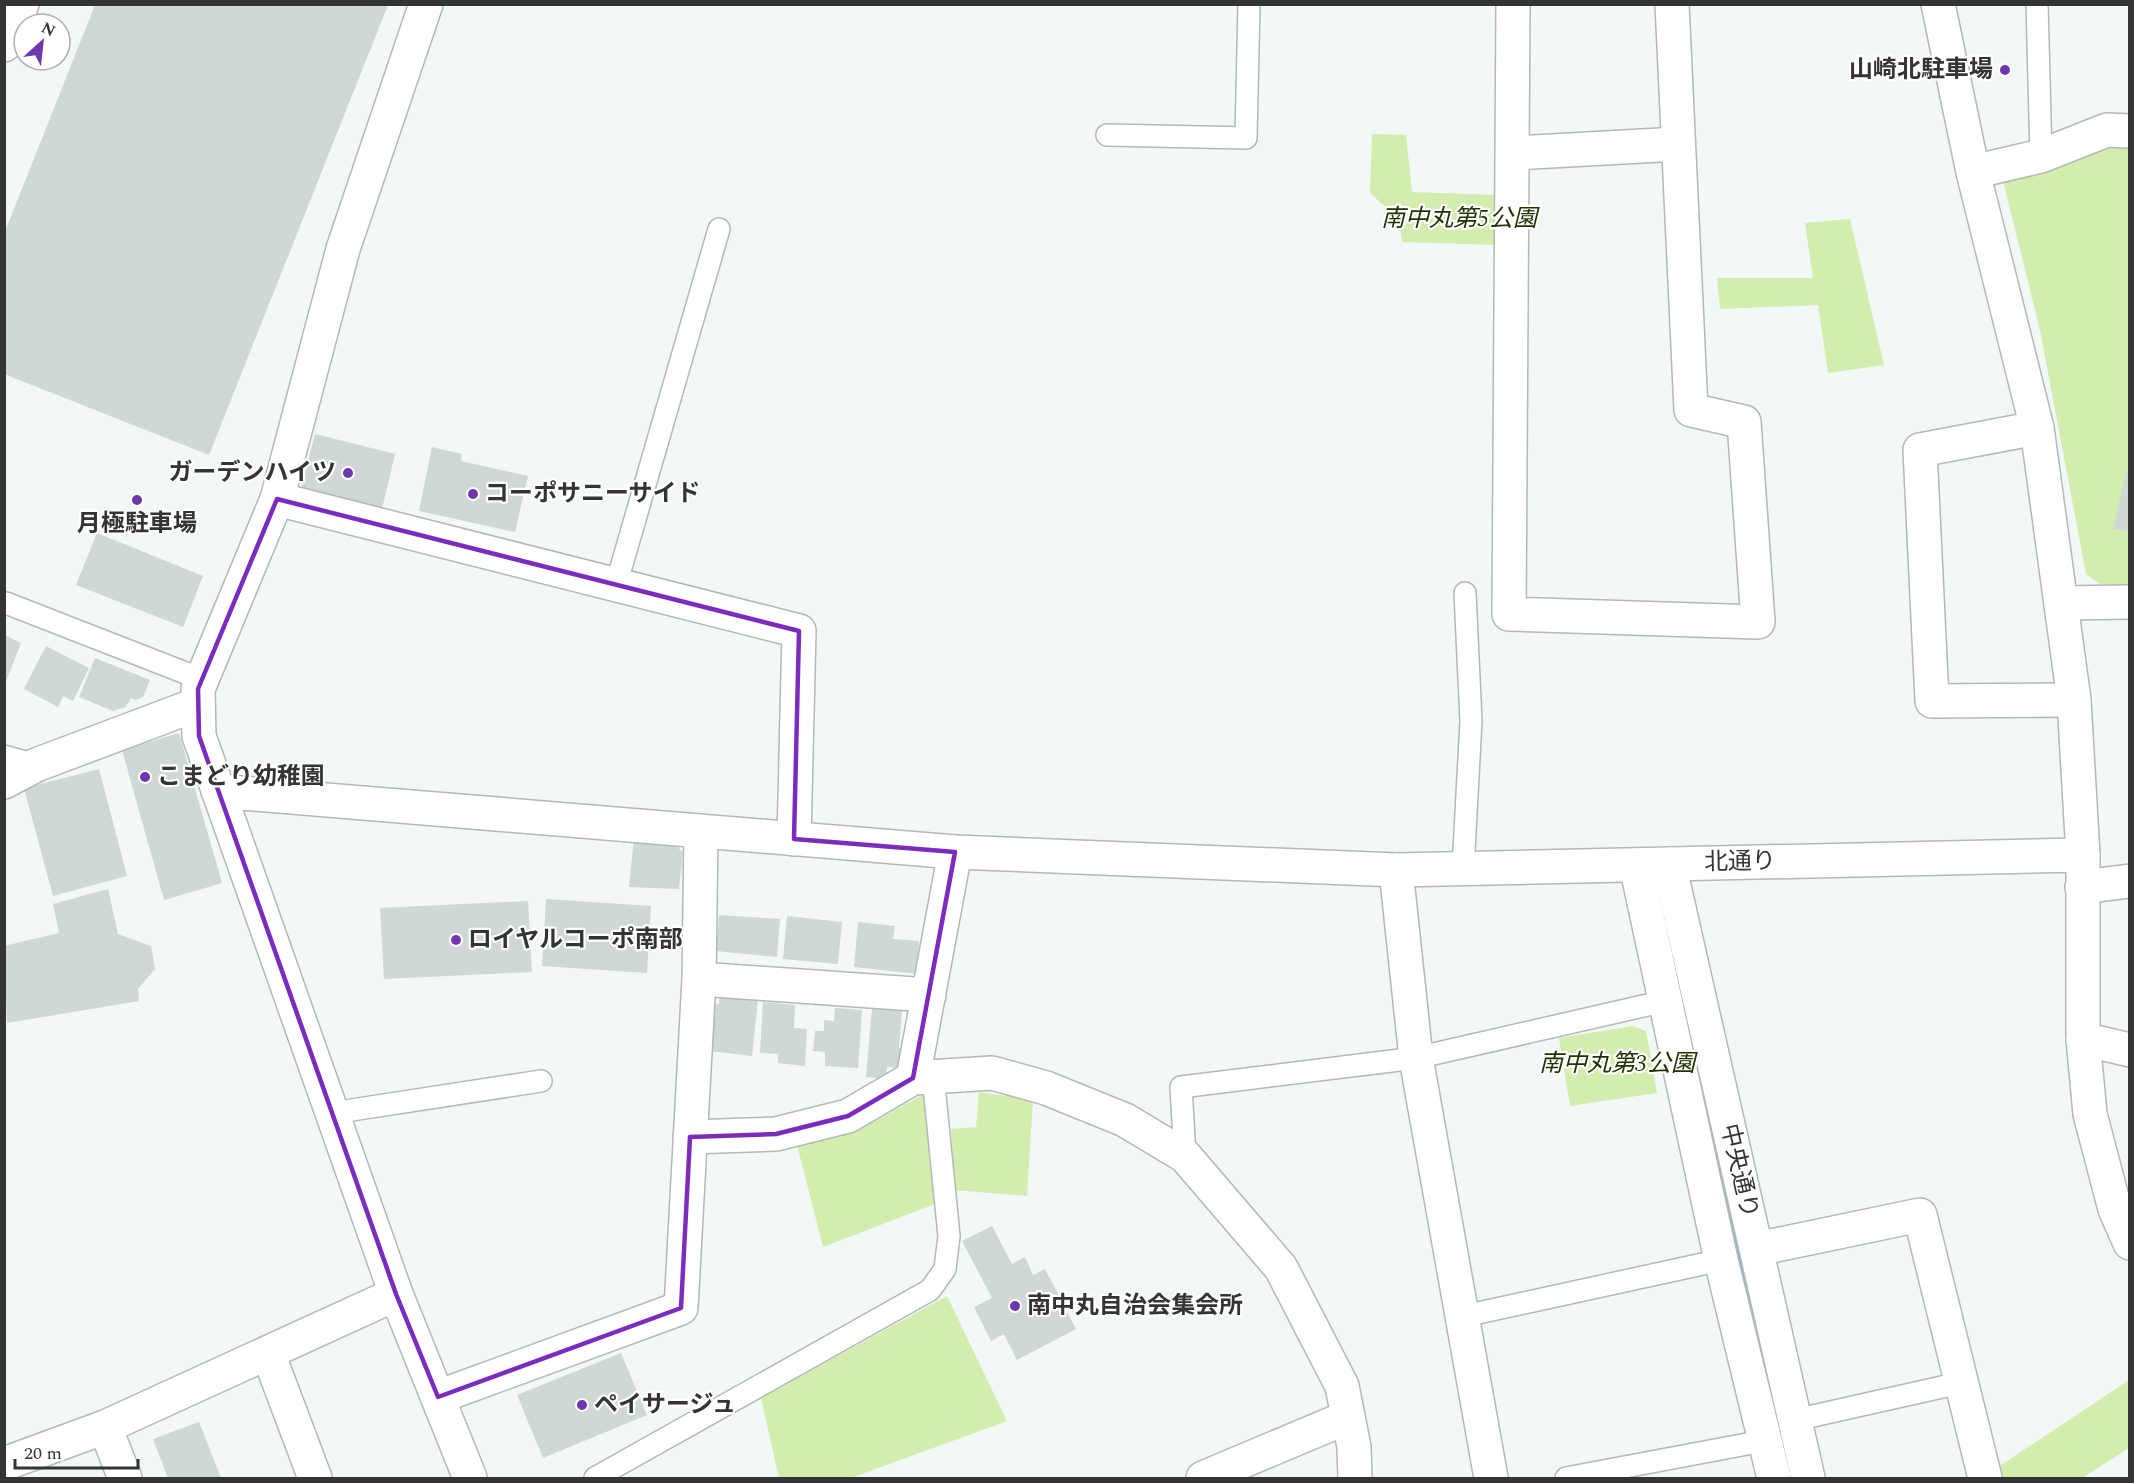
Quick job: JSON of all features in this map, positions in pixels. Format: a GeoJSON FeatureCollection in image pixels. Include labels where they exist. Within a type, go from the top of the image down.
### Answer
{"type":"FeatureCollection","features":[{"type":"Feature","properties":{"kind":"street"},"geometry":{"type":"LineString","coordinates":[[4,45],[22,4]]}},
{"type":"Feature","properties":{"kind":"street"},"geometry":{"type":"LineString","coordinates":[[426,4],[344,249],[277,499],[200,692],[199,736],[396,1294],[470,1479]]}},
{"type":"Feature","properties":{"kind":"street"},"geometry":{"type":"LineString","coordinates":[[1513,4],[1514,153],[1509,614],[1758,622],[1743,422],[1691,410],[1672,4]]}},
{"type":"Feature","properties":{"kind":"street"},"geometry":{"type":"LineString","coordinates":[[1938,4],[1973,172],[2037,428],[2062,603],[2073,700],[2083,855],[2083,1039],[2090,1114],[2115,1209],[2130,1243]]}},
{"type":"Feature","properties":{"kind":"street"},"geometry":{"type":"LineString","coordinates":[[1973,172],[2041,156],[2107,130],[2130,131]]}},
{"type":"Feature","properties":{"kind":"street"},"geometry":{"type":"LineString","coordinates":[[1514,153],[1678,144]]}},
{"type":"Feature","properties":{"kind":"street"},"geometry":{"type":"LineString","coordinates":[[2037,428],[1920,450],[1932,701],[2073,700]]}},
{"type":"Feature","properties":{"kind":"street"},"geometry":{"type":"LineString","coordinates":[[277,499],[799,631],[794,839]]}},
{"type":"Feature","properties":{"kind":"street"},"geometry":{"type":"LineString","coordinates":[[2062,603],[2130,602]]}},
{"type":"Feature","properties":{"kind":"street"},"geometry":{"type":"LineString","coordinates":[[4,782],[36,765],[200,692]]}},
{"type":"Feature","properties":{"kind":"street","name":"北通り"},"geometry":{"type":"LineString","coordinates":[[218,791],[955,852],[1396,870],[2083,855]]}},
{"type":"Feature","properties":{"kind":"street"},"geometry":{"type":"LineString","coordinates":[[438,1397],[681,1308],[699,979],[701,832]]}},
{"type":"Feature","properties":{"kind":"street"},"geometry":{"type":"LineString","coordinates":[[923,1077],[929,995],[955,852]]}},
{"type":"Feature","properties":{"kind":"street","name":"中央通り"},"geometry":{"type":"LineString","coordinates":[[1669,864],[1808,1479]]}},
{"type":"Feature","properties":{"kind":"street","name":"中央通り"},"geometry":{"type":"LineString","coordinates":[[1636,865],[1722,1260],[1763,1441],[1774,1479]]}},
{"type":"Feature","properties":{"kind":"street"},"geometry":{"type":"LineString","coordinates":[[1396,870],[1416,1058],[1464,1316],[1491,1479]]}},
{"type":"Feature","properties":{"kind":"street"},"geometry":{"type":"LineString","coordinates":[[2082,887],[2130,881]]}},
{"type":"Feature","properties":{"kind":"street"},"geometry":{"type":"LineString","coordinates":[[699,979],[929,995]]}},
{"type":"Feature","properties":{"kind":"street"},"geometry":{"type":"LineString","coordinates":[[2083,1039],[2130,1050]]}},
{"type":"Feature","properties":{"kind":"street"},"geometry":{"type":"LineString","coordinates":[[690,1137],[776,1134],[848,1116],[923,1077],[992,1073],[1046,1088],[1125,1120],[1185,1156],[1281,1268],[1342,1386],[1354,1446],[1355,1479]]}},
{"type":"Feature","properties":{"kind":"street"},"geometry":{"type":"LineString","coordinates":[[1757,1249],[1920,1215],[1985,1479]]}},
{"type":"Feature","properties":{"kind":"street"},"geometry":{"type":"LineString","coordinates":[[4,1464],[105,1427],[396,1294]]}},
{"type":"Feature","properties":{"kind":"street"},"geometry":{"type":"LineString","coordinates":[[268,1353],[315,1479]]}},
{"type":"Feature","properties":{"kind":"street"},"geometry":{"type":"LineString","coordinates":[[1203,1479],[1348,1417]]}},
{"type":"Feature","properties":{"kind":"street"},"geometry":{"type":"LineString","coordinates":[[105,1427],[125,1479]]}},
{"type":"Feature","properties":{"kind":"lane"},"geometry":{"type":"LineString","coordinates":[[1107,135],[1246,138],[1249,4]]}},
{"type":"Feature","properties":{"kind":"lane"},"geometry":{"type":"LineString","coordinates":[[2037,4],[2041,156]]}},
{"type":"Feature","properties":{"kind":"lane"},"geometry":{"type":"LineString","coordinates":[[616,585],[719,229]]}},
{"type":"Feature","properties":{"kind":"lane"},"geometry":{"type":"LineString","coordinates":[[1463,869],[1471,721],[1465,593]]}},
{"type":"Feature","properties":{"kind":"lane"},"geometry":{"type":"LineString","coordinates":[[6,603],[200,692]]}},
{"type":"Feature","properties":{"kind":"lane"},"geometry":{"type":"LineString","coordinates":[[4,756],[36,765]]}},
{"type":"Feature","properties":{"kind":"lane"},"geometry":{"type":"LineString","coordinates":[[1185,1156],[1181,1087],[1416,1058],[1665,1001]]}},
{"type":"Feature","properties":{"kind":"lane"},"geometry":{"type":"LineString","coordinates":[[595,1479],[930,1290],[945,1269],[949,1236],[923,1077]]}},
{"type":"Feature","properties":{"kind":"lane"},"geometry":{"type":"LineString","coordinates":[[332,1113],[541,1082]]}},
{"type":"Feature","properties":{"kind":"lane"},"geometry":{"type":"LineString","coordinates":[[1464,1316],[1722,1260]]}},
{"type":"Feature","properties":{"kind":"lane"},"geometry":{"type":"LineString","coordinates":[[1795,1420],[1960,1383]]}},
{"type":"Feature","properties":{"kind":"lane"},"geometry":{"type":"LineString","coordinates":[[1566,1479],[1763,1441]]}},
{"type":"Feature","properties":{"kind":"highlighted area"},"geometry":{"type":"Polygon","coordinates":[[[277,499],[799,631],[794,839],[955,852],[913,1078],[848,1116],[776,1134],[690,1137],[681,1308],[438,1397],[396,1294],[199,736],[198,689],[277,499]]]}},
{"type":"Feature","properties":{"kind":"green space","name":"南中丸第5公園"},"geometry":{"type":"Polygon","coordinates":[[[1372,134],[1406,135],[1412,192],[1498,195],[1498,245],[1402,242],[1399,219],[1370,193],[1372,134]]]}},
{"type":"Feature","properties":{"kind":"green space"},"geometry":{"type":"Polygon","coordinates":[[[2109,145],[2129,146],[2129,585],[2103,586],[2086,574],[2040,330],[2003,180],[2109,145]]]}},
{"type":"Feature","properties":{"kind":"green space"},"geometry":{"type":"Polygon","coordinates":[[[1850,219],[1884,365],[1828,373],[1818,305],[1720,309],[1717,278],[1813,278],[1805,223],[1850,219]]]}},
{"type":"Feature","properties":{"kind":"green space","name":"南中丸第3公園"},"geometry":{"type":"Polygon","coordinates":[[[1633,1026],[1646,1031],[1657,1093],[1570,1106],[1559,1038],[1633,1026]]]}},
{"type":"Feature","properties":{"kind":"green space"},"geometry":{"type":"Polygon","coordinates":[[[979,1092],[1033,1100],[1027,1196],[953,1190],[951,1129],[976,1127],[979,1092]]]}},
{"type":"Feature","properties":{"kind":"green space"},"geometry":{"type":"Polygon","coordinates":[[[924,1094],[935,1204],[823,1247],[797,1145],[859,1130],[924,1094]]]}},
{"type":"Feature","properties":{"kind":"green space"},"geometry":{"type":"Polygon","coordinates":[[[947,1296],[1007,1421],[851,1478],[779,1478],[761,1398],[947,1296]]]}},
{"type":"Feature","properties":{"kind":"green space"},"geometry":{"type":"Polygon","coordinates":[[[2129,1380],[2129,1448],[2082,1478],[1983,1477],[2129,1380]]]}},
{"type":"Feature","properties":{"kind":"building"},"geometry":{"type":"Polygon","coordinates":[[[95,5],[388,5],[209,455],[4,374],[4,234],[68,72],[72,72],[72,63],[95,5]]]}},
{"type":"Feature","properties":{"kind":"building","name":"ガーデンハイツ"},"geometry":{"type":"Polygon","coordinates":[[[315,434],[395,454],[381,513],[300,493],[315,434]]]}},
{"type":"Feature","properties":{"kind":"building","name":"コーポサニーサイド"},"geometry":{"type":"Polygon","coordinates":[[[432,447],[462,454],[461,461],[528,476],[515,532],[419,511],[432,447]]]}},
{"type":"Feature","properties":{"kind":"building"},"geometry":{"type":"Polygon","coordinates":[[[2126,472],[2130,473],[2130,532],[2113,529],[2126,472]]]}},
{"type":"Feature","properties":{"kind":"building"},"geometry":{"type":"Polygon","coordinates":[[[97,533],[203,576],[183,627],[76,585],[97,533]]]}},
{"type":"Feature","properties":{"kind":"building"},"geometry":{"type":"Polygon","coordinates":[[[4,635],[21,643],[5,684],[4,684],[4,635]]]}},
{"type":"Feature","properties":{"kind":"building"},"geometry":{"type":"Polygon","coordinates":[[[46,646],[89,668],[73,701],[63,696],[58,707],[24,689],[46,646]]]}},
{"type":"Feature","properties":{"kind":"building"},"geometry":{"type":"Polygon","coordinates":[[[95,658],[150,680],[143,697],[136,700],[131,698],[126,707],[113,711],[79,697],[95,658]]]}},
{"type":"Feature","properties":{"kind":"building"},"geometry":{"type":"Polygon","coordinates":[[[179,733],[222,883],[164,900],[122,750],[179,733]]]}},
{"type":"Feature","properties":{"kind":"building"},"geometry":{"type":"Polygon","coordinates":[[[99,769],[127,876],[53,896],[24,788],[99,769]]]}},
{"type":"Feature","properties":{"kind":"building"},"geometry":{"type":"Polygon","coordinates":[[[634,837],[672,840],[683,853],[679,889],[629,887],[634,837]]]}},
{"type":"Feature","properties":{"kind":"building"},"geometry":{"type":"Polygon","coordinates":[[[108,889],[118,934],[151,946],[155,969],[138,989],[139,1001],[7,1023],[4,946],[59,933],[53,904],[108,889]]]}},
{"type":"Feature","properties":{"kind":"building"},"geometry":{"type":"Polygon","coordinates":[[[546,899],[651,906],[647,973],[542,966],[546,899]]]}},
{"type":"Feature","properties":{"kind":"building","name":"ロイヤルコーポ南部"},"geometry":{"type":"Polygon","coordinates":[[[528,901],[532,972],[384,979],[380,908],[528,901]]]}},
{"type":"Feature","properties":{"kind":"building"},"geometry":{"type":"Polygon","coordinates":[[[719,915],[780,919],[777,957],[716,951],[719,915]]]}},
{"type":"Feature","properties":{"kind":"building"},"geometry":{"type":"Polygon","coordinates":[[[787,916],[842,922],[838,964],[783,959],[787,916]]]}},
{"type":"Feature","properties":{"kind":"building"},"geometry":{"type":"Polygon","coordinates":[[[858,922],[895,926],[893,939],[919,941],[917,974],[854,967],[858,922]]]}},
{"type":"Feature","properties":{"kind":"building"},"geometry":{"type":"Polygon","coordinates":[[[720,995],[758,999],[752,1056],[710,1051],[715,1004],[719,1004],[720,995]]]}},
{"type":"Feature","properties":{"kind":"building"},"geometry":{"type":"Polygon","coordinates":[[[763,1002],[795,1005],[794,1028],[807,1029],[805,1066],[778,1063],[778,1054],[760,1053],[763,1002]]]}},
{"type":"Feature","properties":{"kind":"building"},"geometry":{"type":"Polygon","coordinates":[[[835,1008],[862,1010],[858,1068],[825,1066],[825,1052],[813,1051],[815,1031],[824,1031],[824,1020],[834,1021],[835,1008]]]}},
{"type":"Feature","properties":{"kind":"building"},"geometry":{"type":"Polygon","coordinates":[[[872,1008],[902,1011],[899,1048],[906,1049],[905,1068],[887,1067],[886,1079],[866,1077],[872,1008]]]}},
{"type":"Feature","properties":{"kind":"building"},"geometry":{"type":"Polygon","coordinates":[[[992,1226],[1012,1264],[1025,1257],[1033,1275],[1045,1269],[1076,1329],[1017,1360],[1004,1334],[991,1341],[974,1307],[992,1298],[962,1241],[992,1226]]]}},
{"type":"Feature","properties":{"kind":"building","name":"ペイサージュ"},"geometry":{"type":"Polygon","coordinates":[[[621,1353],[647,1415],[543,1458],[517,1395],[621,1353]]]}},
{"type":"Feature","properties":{"kind":"building"},"geometry":{"type":"Polygon","coordinates":[[[199,1422],[221,1478],[168,1478],[153,1439],[199,1422]]]}},
{"type":"Feature","properties":{"kind":"waterway"},"geometry":{"type":"LineString","coordinates":[[1676,971],[1791,1478]]}},
{"type":"Feature","properties":{"kind":"place","name":"山崎北駐車場"},"geometry":{"type":"Point","coordinates":[2005,70]}},
{"type":"Feature","properties":{"kind":"place","name":"ガーデンハイツ"},"geometry":{"type":"Point","coordinates":[348,473]}},
{"type":"Feature","properties":{"kind":"place","name":"コーポサニーサイド"},"geometry":{"type":"Point","coordinates":[473,494]}},
{"type":"Feature","properties":{"kind":"place","name":"月極駐車場"},"geometry":{"type":"Point","coordinates":[137,500]}},
{"type":"Feature","properties":{"kind":"place","name":"こまどり幼稚園"},"geometry":{"type":"Point","coordinates":[145,777]}},
{"type":"Feature","properties":{"kind":"place","name":"ロイヤルコーポ南部"},"geometry":{"type":"Point","coordinates":[456,940]}},
{"type":"Feature","properties":{"kind":"place","name":"南中丸自治会集会所"},"geometry":{"type":"Point","coordinates":[1015,1306]}},
{"type":"Feature","properties":{"kind":"place","name":"ペイサージュ"},"geometry":{"type":"Point","coordinates":[582,1405]}}]}
